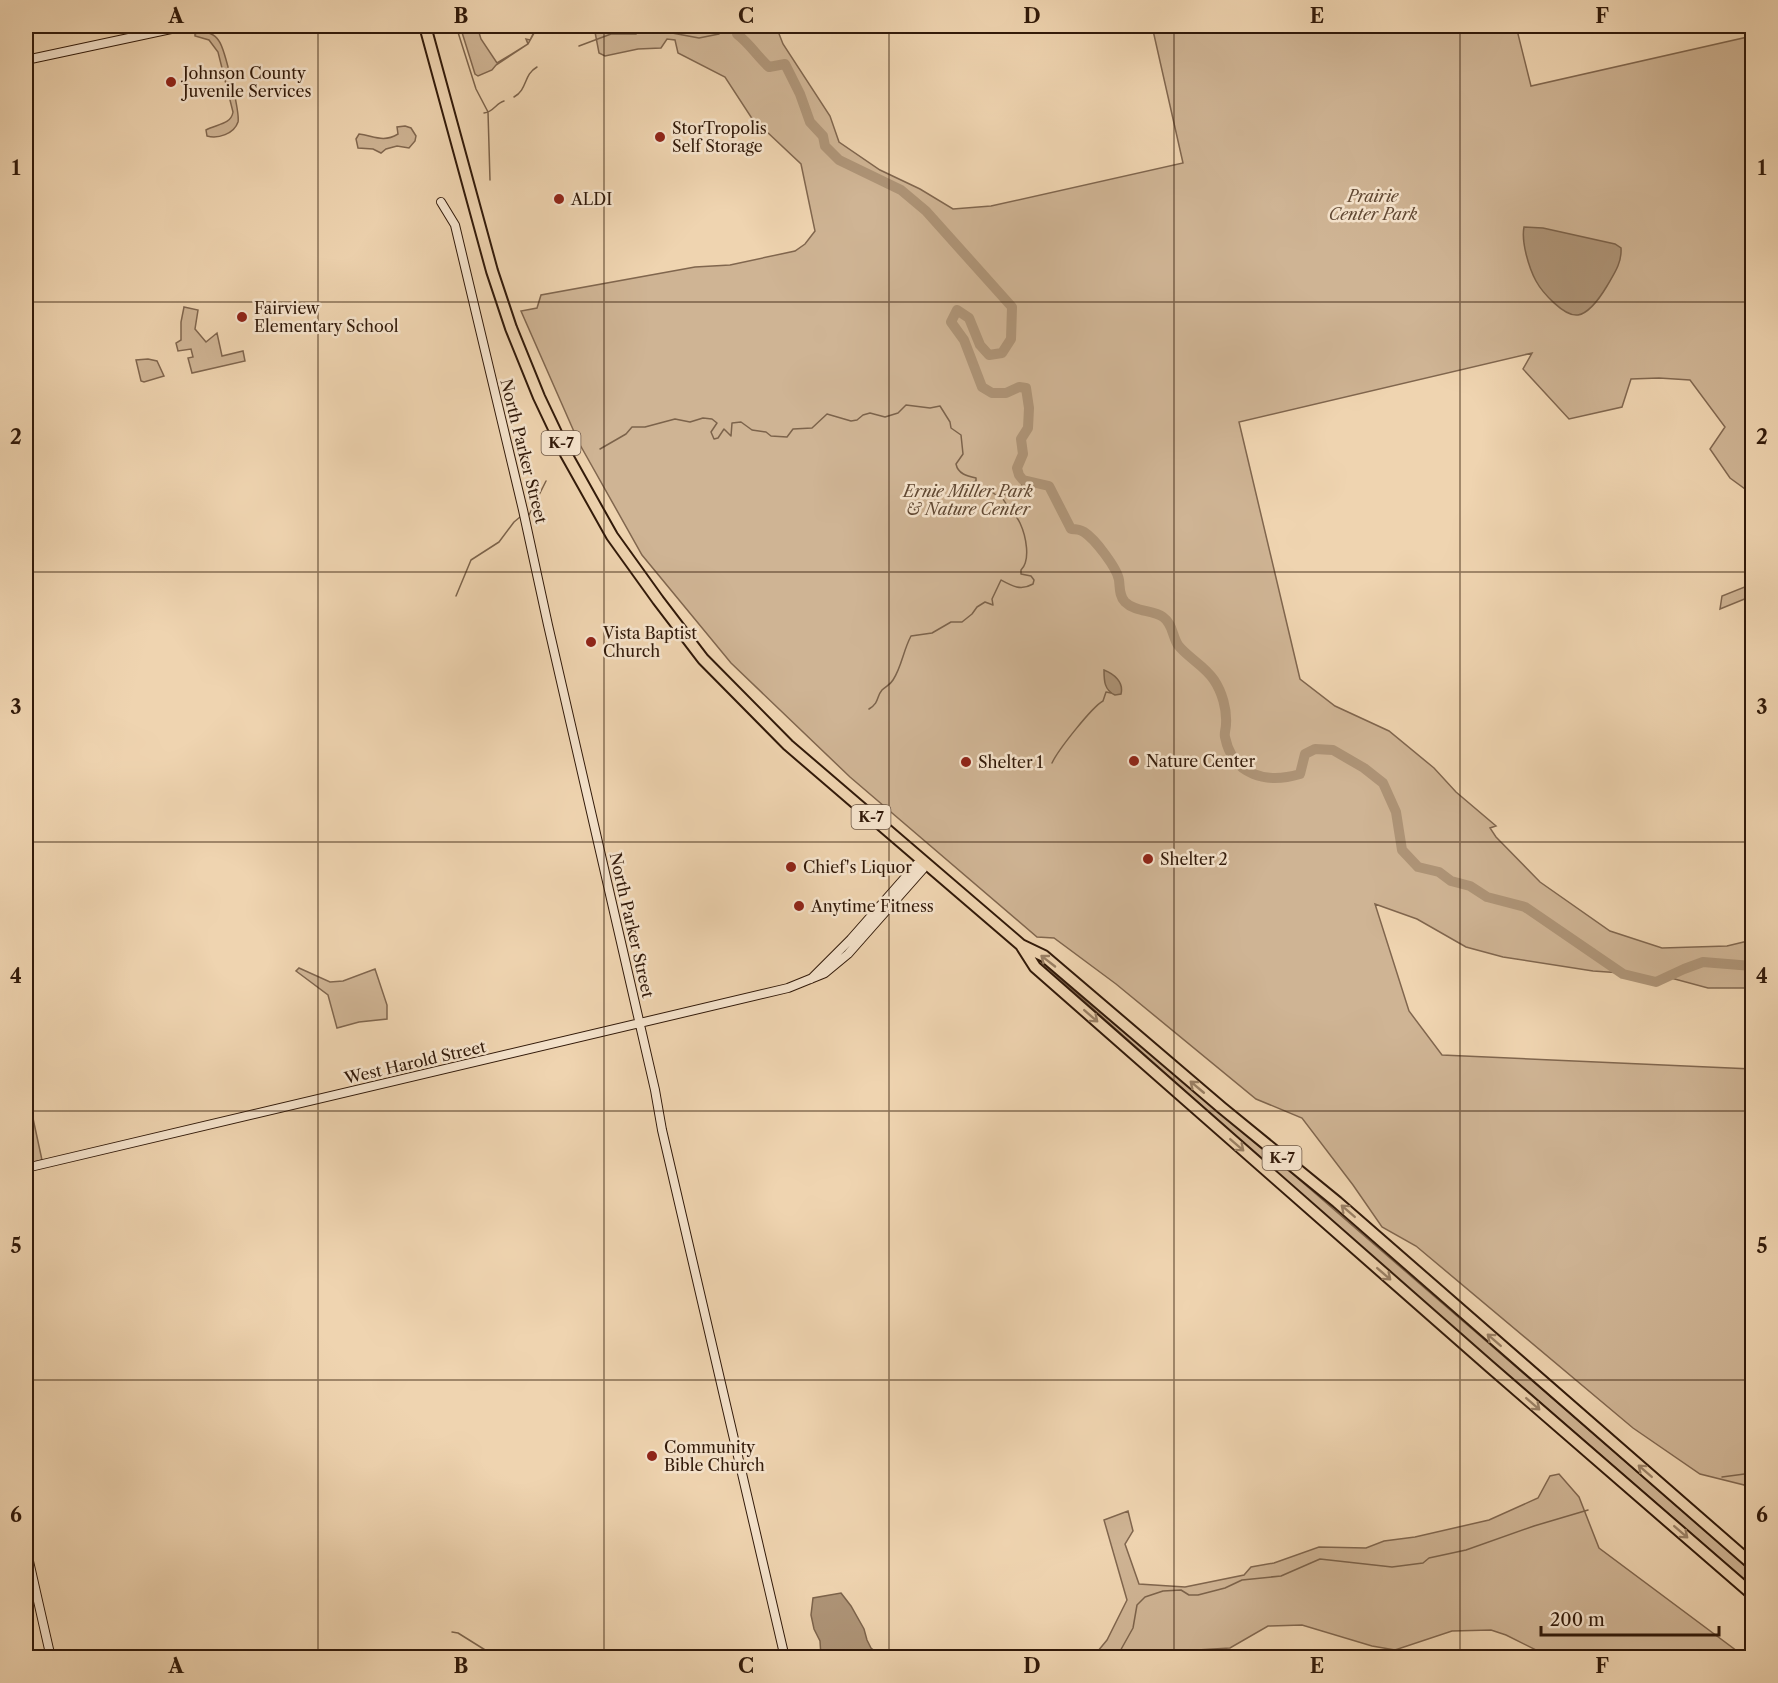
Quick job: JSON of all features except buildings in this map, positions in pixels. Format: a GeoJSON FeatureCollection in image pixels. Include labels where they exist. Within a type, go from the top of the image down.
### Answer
{"type":"FeatureCollection","features":[{"type":"Feature","properties":{"kind":"highway","name":"K-7"},"geometry":{"type":"LineString","coordinates":[[425,26],[492,271],[523,359],[566,454],[612,536],[703,659],[788,745],[923,862],[1021,945],[1044,956],[1337,1202],[1752,1564]]}},
{"type":"Feature","properties":{"kind":"highway","name":"K-7"},"geometry":{"type":"LineString","coordinates":[[1021,945],[1035,967],[1752,1594]]}},
{"type":"Feature","properties":{"kind":"street"},"geometry":{"type":"LineString","coordinates":[[26,60],[185,26]]}},
{"type":"Feature","properties":{"kind":"street","name":"North Parker Street"},"geometry":{"type":"LineString","coordinates":[[441,202],[455,225],[529,533],[537,579],[690,1253],[786,1658]]}},
{"type":"Feature","properties":{"kind":"street","name":"West Harold Street"},"geometry":{"type":"LineString","coordinates":[[26,1168],[780,990],[810,980],[825,974],[848,954],[923,869],[923,862]]}},
{"type":"Feature","properties":{"kind":"street"},"geometry":{"type":"LineString","coordinates":[[26,1548],[51,1658]]}},
{"type":"Feature","properties":{"kind":"green space"},"geometry":{"type":"Polygon","coordinates":[[[460,26],[477,26],[481,39],[497,63],[528,44],[492,70],[478,76],[475,74],[460,26]]]}},
{"type":"Feature","properties":{"kind":"green space"},"geometry":{"type":"Polygon","coordinates":[[[538,26],[528,44],[526,39],[530,40],[535,30],[533,28],[538,26]]]}},
{"type":"Feature","properties":{"kind":"green space"},"geometry":{"type":"Polygon","coordinates":[[[588,26],[776,26],[783,44],[830,116],[839,142],[880,170],[920,189],[953,209],[991,206],[1183,163],[1152,26],[1516,26],[1531,86],[1752,36],[1752,494],[1730,478],[1710,449],[1725,427],[1690,380],[1631,379],[1622,407],[1569,419],[1523,369],[1532,353],[1239,422],[1300,679],[1335,706],[1389,731],[1434,768],[1456,792],[1496,826],[1490,828],[1496,837],[1540,882],[1610,931],[1662,948],[1727,946],[1752,940],[1752,988],[1708,988],[1671,978],[1653,979],[1503,957],[1466,947],[1417,919],[1375,904],[1409,1011],[1442,1055],[1752,1069],[1752,1494],[1744,1485],[1700,1474],[1633,1428],[1416,1246],[1382,1227],[1302,1118],[1256,1099],[1116,984],[1054,938],[1037,937],[850,777],[731,663],[642,555],[579,443],[521,311],[537,308],[541,295],[695,267],[730,265],[795,251],[805,244],[815,231],[801,164],[751,117],[725,77],[678,53],[675,40],[667,39],[661,48],[638,49],[605,56],[599,53],[595,32],[588,26]]]}},
{"type":"Feature","properties":{"kind":"green space"},"geometry":{"type":"Polygon","coordinates":[[[199,32],[215,36],[222,46],[234,95],[238,122],[233,130],[221,136],[207,136],[206,130],[226,122],[233,112],[218,52],[209,40],[195,36],[199,32]]]}},
{"type":"Feature","properties":{"kind":"green space"},"geometry":{"type":"Polygon","coordinates":[[[397,127],[411,128],[416,136],[409,148],[397,146],[381,153],[373,149],[358,148],[356,139],[359,134],[388,138],[398,134],[397,127]]]}},
{"type":"Feature","properties":{"kind":"green space"},"geometry":{"type":"Polygon","coordinates":[[[184,307],[198,310],[195,329],[206,342],[217,333],[222,356],[243,351],[245,361],[192,373],[188,358],[193,357],[191,349],[178,351],[176,343],[181,340],[184,307]]]}},
{"type":"Feature","properties":{"kind":"green space"},"geometry":{"type":"Polygon","coordinates":[[[136,360],[157,361],[164,376],[144,382],[141,381],[136,360]]]}},
{"type":"Feature","properties":{"kind":"green space"},"geometry":{"type":"Polygon","coordinates":[[[1752,584],[1752,596],[1720,609],[1722,596],[1752,584]]]}},
{"type":"Feature","properties":{"kind":"green space"},"geometry":{"type":"Polygon","coordinates":[[[1042,963],[1294,1175],[1752,1571],[1752,1586],[1334,1224],[1042,963]]]}},
{"type":"Feature","properties":{"kind":"green space"},"geometry":{"type":"Polygon","coordinates":[[[299,968],[330,982],[343,981],[375,969],[387,1005],[387,1019],[359,1022],[337,1028],[328,995],[296,971],[299,968]]]}},
{"type":"Feature","properties":{"kind":"green space"},"geometry":{"type":"Polygon","coordinates":[[[26,1086],[42,1160],[26,1164],[26,1086]]]}},
{"type":"Feature","properties":{"kind":"green space"},"geometry":{"type":"Polygon","coordinates":[[[1559,1474],[1579,1497],[1599,1548],[1745,1657],[1550,1657],[1491,1630],[1452,1631],[1395,1650],[1372,1646],[1302,1625],[1268,1626],[1230,1648],[1197,1650],[1166,1657],[1093,1657],[1107,1640],[1127,1600],[1104,1520],[1128,1511],[1133,1531],[1125,1544],[1139,1584],[1185,1587],[1244,1575],[1251,1567],[1274,1563],[1319,1547],[1366,1548],[1384,1541],[1415,1537],[1489,1520],[1538,1498],[1550,1476],[1559,1474]]]}},
{"type":"Feature","properties":{"kind":"shaded area"},"geometry":{"type":"Polygon","coordinates":[[[1524,227],[1543,228],[1615,244],[1621,248],[1615,273],[1591,308],[1582,314],[1572,315],[1548,297],[1533,276],[1526,255],[1524,227]]]}},
{"type":"Feature","properties":{"kind":"shaded area"},"geometry":{"type":"Polygon","coordinates":[[[1104,670],[1117,679],[1121,686],[1121,694],[1115,695],[1107,688],[1104,670]]]}},
{"type":"Feature","properties":{"kind":"shaded area"},"geometry":{"type":"Polygon","coordinates":[[[841,1593],[864,1629],[871,1648],[882,1657],[821,1657],[820,1641],[811,1615],[813,1598],[841,1593]]]}},
{"type":"Feature","properties":{"kind":"waterway"},"geometry":{"type":"LineString","coordinates":[[456,26],[476,89],[488,112],[490,180]]}},
{"type":"Feature","properties":{"kind":"waterway"},"geometry":{"type":"LineString","coordinates":[[737,26],[737,34],[769,67],[785,64],[800,94],[810,122],[823,136],[825,146],[839,160],[901,190],[926,211],[1012,307],[1011,339],[1002,353],[989,355],[980,345],[969,318],[957,310],[951,322],[964,340],[982,387],[992,393],[1006,393],[1019,387],[1026,388],[1029,408],[1028,428],[1021,439],[1023,454],[1017,468],[1019,475],[1023,480],[1049,486],[1071,529],[1089,536],[1110,561],[1119,580],[1123,600],[1134,608],[1163,617],[1169,623],[1178,645],[1210,675],[1223,701],[1226,712],[1225,735],[1235,761],[1253,774],[1275,778],[1288,777],[1300,774],[1305,754],[1315,749],[1333,750],[1364,768],[1383,783],[1396,812],[1402,850],[1418,867],[1439,872],[1451,881],[1470,886],[1487,897],[1525,907],[1623,974],[1656,982],[1703,962],[1752,966]]}},
{"type":"Feature","properties":{"kind":"waterway"},"geometry":{"type":"LineString","coordinates":[[579,46],[611,34],[636,34],[639,29],[645,28],[699,38],[719,34]]}},
{"type":"Feature","properties":{"kind":"waterway"},"geometry":{"type":"LineString","coordinates":[[728,32],[737,34]]}},
{"type":"Feature","properties":{"kind":"waterway"},"geometry":{"type":"LineString","coordinates":[[514,97],[522,90],[529,74],[537,67]]}},
{"type":"Feature","properties":{"kind":"waterway"},"geometry":{"type":"LineString","coordinates":[[484,113],[504,101]]}},
{"type":"Feature","properties":{"kind":"waterway"},"geometry":{"type":"LineString","coordinates":[[600,449],[626,434],[632,427],[645,427],[675,419],[690,422],[703,418],[712,419],[717,423],[711,432],[714,439],[718,438],[724,429],[731,436],[732,423],[741,422],[752,430],[766,432],[771,436],[787,437],[793,429],[812,428],[827,414],[851,421],[870,413],[885,417],[898,413],[906,405],[930,408],[940,406],[951,428],[961,435],[963,454],[956,464],[957,467],[963,474],[976,478],[976,481],[967,485],[969,490],[979,493],[986,488],[999,497],[1006,494],[1019,495],[1023,480]]}},
{"type":"Feature","properties":{"kind":"waterway"},"geometry":{"type":"LineString","coordinates":[[529,515],[546,481]]}},
{"type":"Feature","properties":{"kind":"waterway"},"geometry":{"type":"LineString","coordinates":[[869,709],[875,704],[882,690],[893,680],[911,636],[932,633],[951,622],[962,622],[985,602],[993,605],[992,599],[1001,580],[1013,586],[1033,584],[1034,580],[1031,576],[1021,574],[1027,554],[1026,541],[1018,520],[1003,499],[1005,495]]}},
{"type":"Feature","properties":{"kind":"waterway"},"geometry":{"type":"LineString","coordinates":[[456,596],[471,560],[499,542],[520,517]]}},
{"type":"Feature","properties":{"kind":"waterway"},"geometry":{"type":"LineString","coordinates":[[1052,763],[1076,729],[1103,701],[1106,692],[1111,693]]}},
{"type":"Feature","properties":{"kind":"waterway"},"geometry":{"type":"LineString","coordinates":[[1722,1477],[1752,1473]]}},
{"type":"Feature","properties":{"kind":"waterway"},"geometry":{"type":"LineString","coordinates":[[1114,1658],[1133,1628],[1137,1605],[1145,1597],[1163,1591],[1181,1590],[1189,1595],[1198,1595],[1225,1588],[1242,1580],[1281,1576],[1320,1559],[1392,1567],[1423,1563],[1429,1558],[1466,1550],[1588,1510]]}},
{"type":"Feature","properties":{"kind":"waterway"},"geometry":{"type":"LineString","coordinates":[[452,1632],[458,1633],[498,1658]]}},
{"type":"Feature","properties":{"kind":"place","name":"Johnson County Juvenile Services"},"geometry":{"type":"Point","coordinates":[171,82]}},
{"type":"Feature","properties":{"kind":"place","name":"StorTropolis Self Storage"},"geometry":{"type":"Point","coordinates":[660,137]}},
{"type":"Feature","properties":{"kind":"place","name":"ALDI"},"geometry":{"type":"Point","coordinates":[559,199]}},
{"type":"Feature","properties":{"kind":"place","name":"Fairview Elementary School"},"geometry":{"type":"Point","coordinates":[242,317]}},
{"type":"Feature","properties":{"kind":"place","name":"Vista Baptist Church"},"geometry":{"type":"Point","coordinates":[591,642]}},
{"type":"Feature","properties":{"kind":"place","name":"Nature Center"},"geometry":{"type":"Point","coordinates":[1134,761]}},
{"type":"Feature","properties":{"kind":"place","name":"Shelter 1"},"geometry":{"type":"Point","coordinates":[966,762]}},
{"type":"Feature","properties":{"kind":"place","name":"Shelter 2"},"geometry":{"type":"Point","coordinates":[1148,859]}},
{"type":"Feature","properties":{"kind":"place","name":"Chief's Liquor"},"geometry":{"type":"Point","coordinates":[791,867]}},
{"type":"Feature","properties":{"kind":"place","name":"Anytime Fitness"},"geometry":{"type":"Point","coordinates":[799,906]}},
{"type":"Feature","properties":{"kind":"place","name":"Community Bible Church"},"geometry":{"type":"Point","coordinates":[652,1456]}},
{"type":"Feature","properties":{"kind":"park label","name":"Prairie Center Park"},"geometry":{"type":"Point","coordinates":[1373,205]}},
{"type":"Feature","properties":{"kind":"park label","name":"Ernie Miller Park & Nature Center"},"geometry":{"type":"Point","coordinates":[968,500]}}]}
